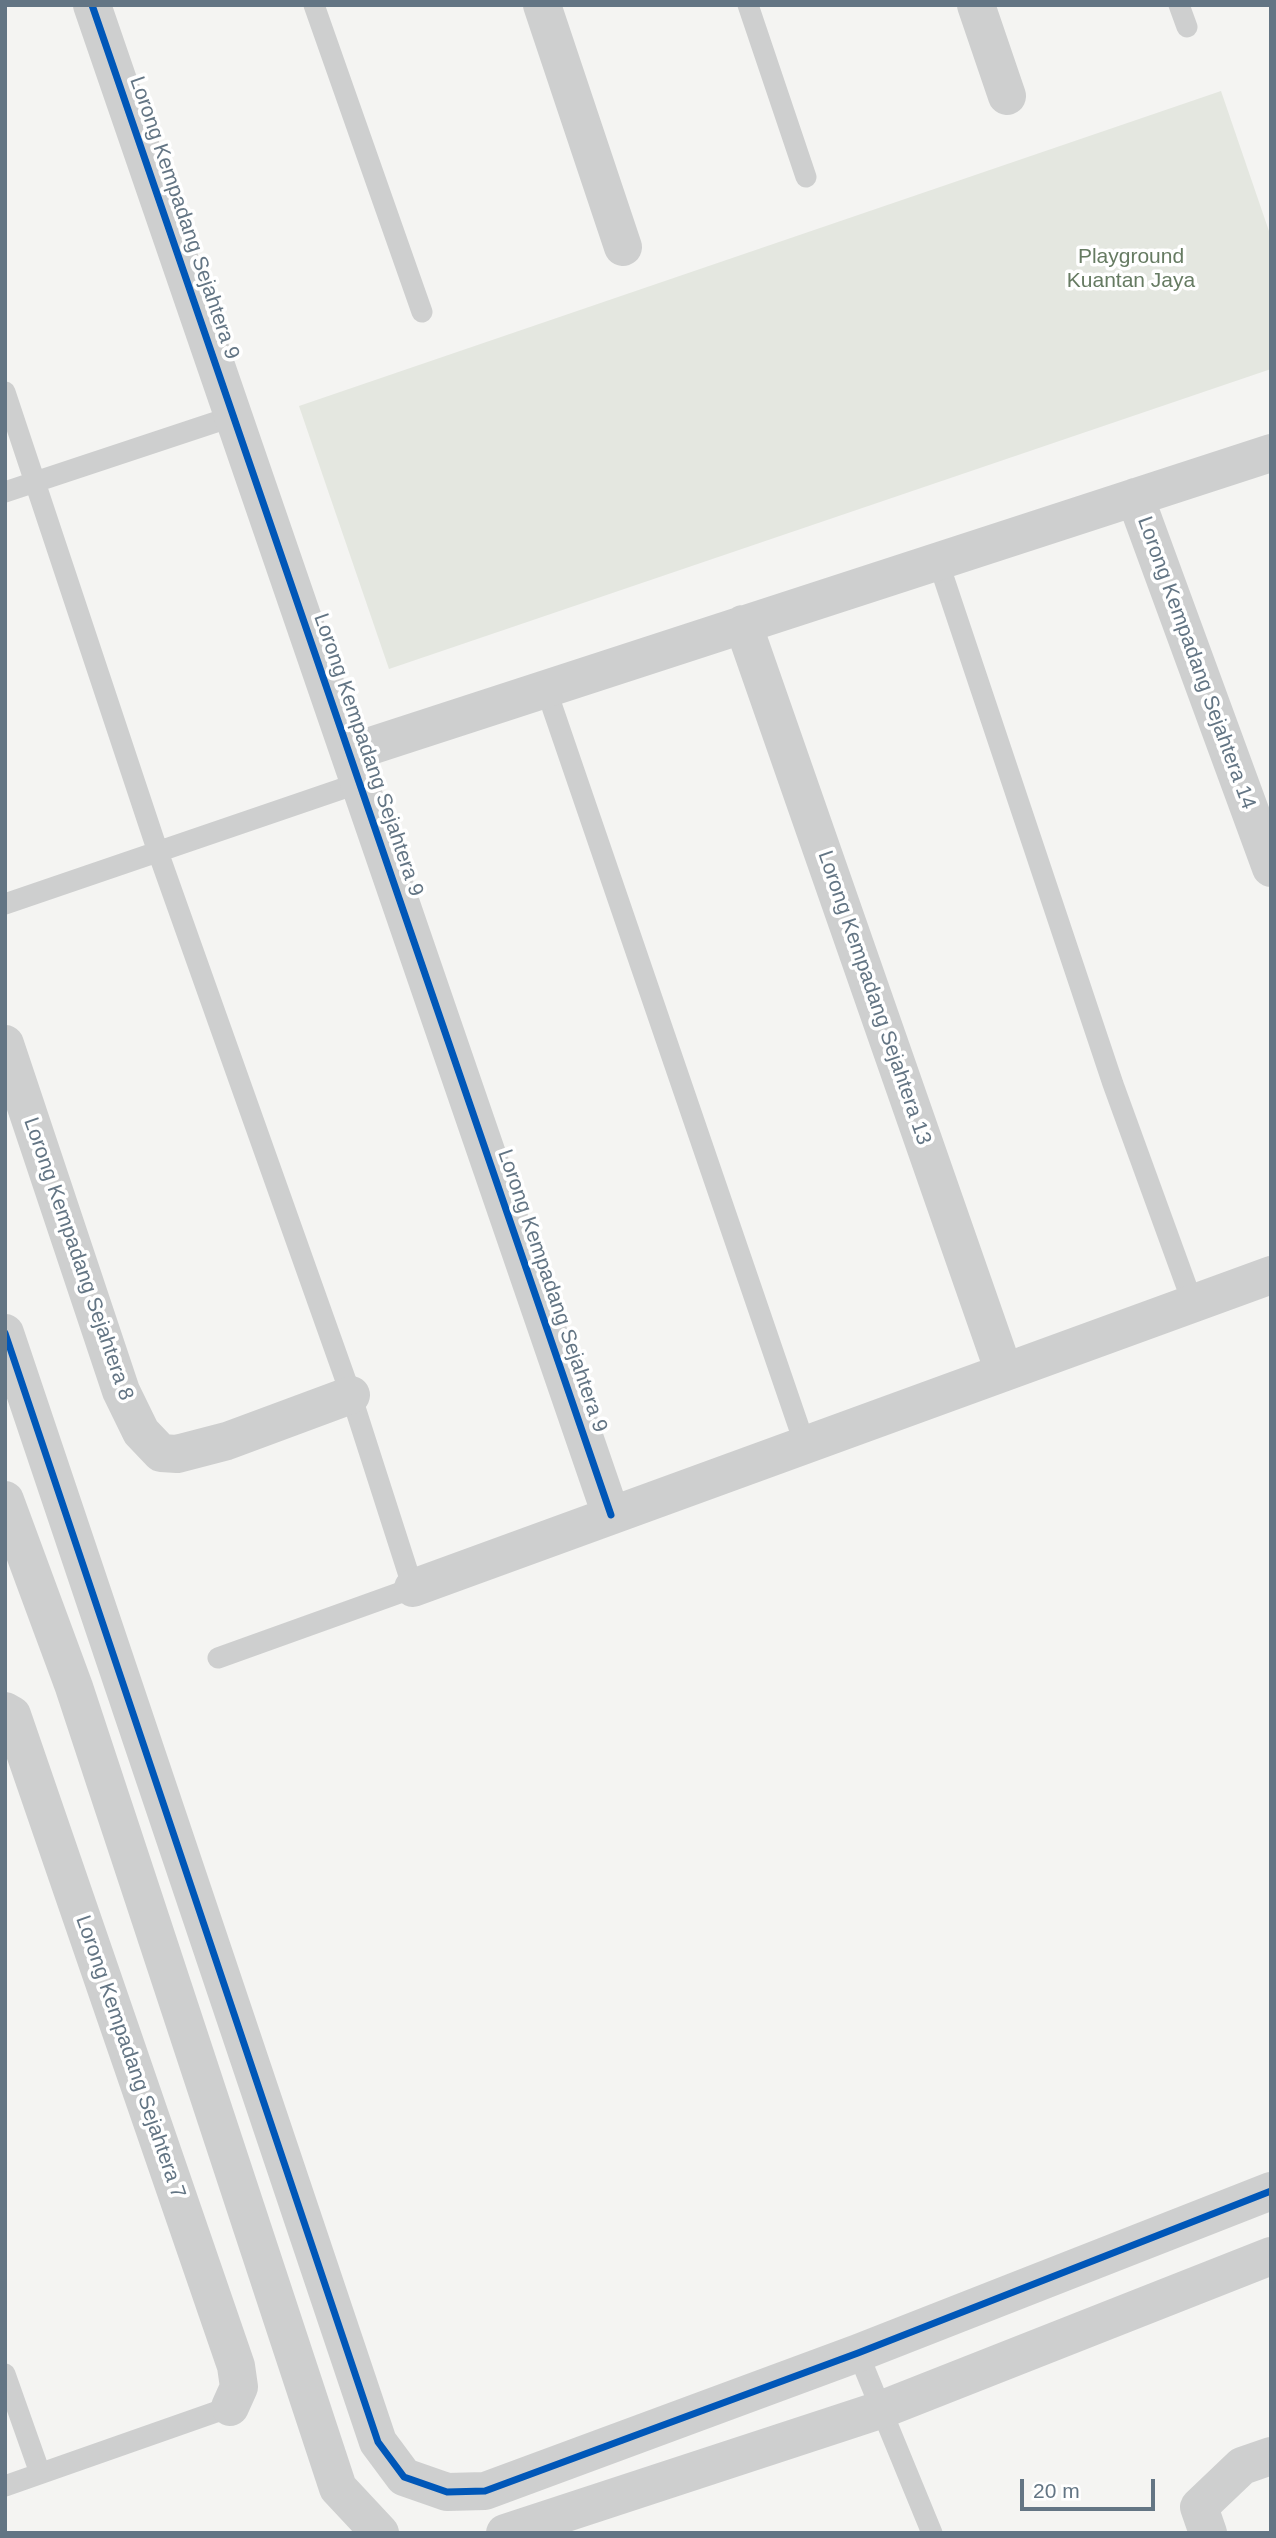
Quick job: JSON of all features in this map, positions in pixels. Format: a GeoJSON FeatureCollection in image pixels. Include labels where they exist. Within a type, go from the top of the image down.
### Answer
{"type":"FeatureCollection","features":[{"type":"Feature","properties":{"kind":"street","name":"Lorong Kempadang Sejahtera 9"},"geometry":{"type":"LineString","coordinates":[[92,5],[611,1515]]}},
{"type":"Feature","properties":{"kind":"street"},"geometry":{"type":"LineString","coordinates":[[542,5],[622,247]]}},
{"type":"Feature","properties":{"kind":"street"},"geometry":{"type":"LineString","coordinates":[[976,5],[1007,96]]}},
{"type":"Feature","properties":{"kind":"street"},"geometry":{"type":"LineString","coordinates":[[354,768],[547,689],[1271,453]]}},
{"type":"Feature","properties":{"kind":"street","name":"Lorong Kempadang Sejahtera 14"},"geometry":{"type":"LineString","coordinates":[[1135,497],[1271,868]]}},
{"type":"Feature","properties":{"kind":"street","name":"Lorong Kempadang Sejahtera 13"},"geometry":{"type":"LineString","coordinates":[[743,624],[1004,1372]]}},
{"type":"Feature","properties":{"kind":"street","name":"Lorong Kempadang Sejahtera 8"},"geometry":{"type":"LineString","coordinates":[[5,1044],[121,1391],[141,1432],[161,1453],[177,1454],[227,1441],[351,1395]]}},
{"type":"Feature","properties":{"kind":"street"},"geometry":{"type":"LineString","coordinates":[[413,1588],[1271,1275]]}},
{"type":"Feature","properties":{"kind":"street"},"geometry":{"type":"LineString","coordinates":[[5,1333],[378,2442],[404,2477],[447,2492],[485,2491],[858,2353],[1271,2191]]}},
{"type":"Feature","properties":{"kind":"street"},"geometry":{"type":"LineString","coordinates":[[5,1500],[74,1687],[338,2487],[380,2533]]}},
{"type":"Feature","properties":{"kind":"street","name":"Lorong Kempadang Sejahtera 7"},"geometry":{"type":"LineString","coordinates":[[5,1710],[12,1715],[236,2366],[239,2388],[230,2407]]}},
{"type":"Feature","properties":{"kind":"street"},"geometry":{"type":"LineString","coordinates":[[505,2533],[883,2409],[1271,2256]]}},
{"type":"Feature","properties":{"kind":"street"},"geometry":{"type":"LineString","coordinates":[[1208,2533],[1199,2507],[1242,2466],[1271,2456]]}},
{"type":"Feature","properties":{"kind":"lane"},"geometry":{"type":"LineString","coordinates":[[314,5],[422,312]]}},
{"type":"Feature","properties":{"kind":"lane"},"geometry":{"type":"LineString","coordinates":[[748,5],[806,177]]}},
{"type":"Feature","properties":{"kind":"lane"},"geometry":{"type":"LineString","coordinates":[[1180,5],[1187,27]]}},
{"type":"Feature","properties":{"kind":"lane"},"geometry":{"type":"LineString","coordinates":[[5,393],[158,852],[351,1395],[413,1588],[218,1658]]}},
{"type":"Feature","properties":{"kind":"lane"},"geometry":{"type":"LineString","coordinates":[[5,492],[234,416]]}},
{"type":"Feature","properties":{"kind":"lane"},"geometry":{"type":"LineString","coordinates":[[938,561],[1113,1084],[1193,1304]]}},
{"type":"Feature","properties":{"kind":"lane"},"geometry":{"type":"LineString","coordinates":[[547,689],[805,1445]]}},
{"type":"Feature","properties":{"kind":"lane"},"geometry":{"type":"LineString","coordinates":[[5,904],[158,852],[354,768]]}},
{"type":"Feature","properties":{"kind":"lane"},"geometry":{"type":"LineString","coordinates":[[858,2353],[932,2533]]}},
{"type":"Feature","properties":{"kind":"lane"},"geometry":{"type":"LineString","coordinates":[[5,2374],[40,2473]]}},
{"type":"Feature","properties":{"kind":"lane"},"geometry":{"type":"LineString","coordinates":[[5,2486],[230,2407]]}},
{"type":"Feature","properties":{"kind":"green space","name":"Playground Kuantan Jaya"},"geometry":{"type":"Polygon","coordinates":[[[1221,91],[1271,237],[1271,369],[389,669],[299,406],[1221,91]]]}},
{"type":"Feature","properties":{"kind":"cycle path"},"geometry":{"type":"LineString","coordinates":[[92,5],[611,1515]]}},
{"type":"Feature","properties":{"kind":"cycle path"},"geometry":{"type":"LineString","coordinates":[[5,1333],[378,2442],[404,2477],[447,2492],[485,2491],[858,2353],[1271,2191]]}}]}
